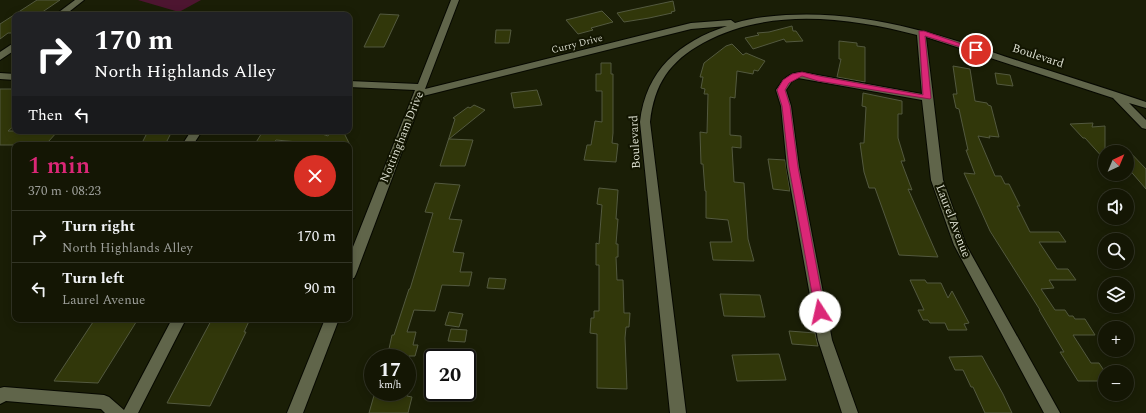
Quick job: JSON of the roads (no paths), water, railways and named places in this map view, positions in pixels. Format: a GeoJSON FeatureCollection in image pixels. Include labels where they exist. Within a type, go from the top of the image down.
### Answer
{"type":"FeatureCollection","features":[{"type":"Feature","properties":{"kind":"street"},"geometry":{"type":"LineString","coordinates":[[62,12],[80,0]]}},
{"type":"Feature","properties":{"kind":"street","name":"Nottingham Drive"},"geometry":{"type":"LineString","coordinates":[[352,266],[455,0]]}},
{"type":"Feature","properties":{"kind":"street","name":"Boulevard"},"geometry":{"type":"LineString","coordinates":[[678,413],[649,166],[645,112],[655,82],[668,65],[675,57],[705,37],[742,23],[787,18],[825,18],[869,22],[921,32],[1146,105]]}},
{"type":"Feature","properties":{"kind":"street","name":"Curry Drive"},"geometry":{"type":"LineString","coordinates":[[352,84],[420,90],[691,26],[718,23],[742,23]]}},
{"type":"Feature","properties":{"kind":"street","name":"Laurel Avenue"},"geometry":{"type":"LineString","coordinates":[[921,32],[937,180],[960,245],[1052,413]]}},
{"type":"Feature","properties":{"kind":"street"},"geometry":{"type":"LineString","coordinates":[[0,57],[12,47]]}},
{"type":"Feature","properties":{"kind":"street"},"geometry":{"type":"LineString","coordinates":[[850,413],[825,340],[793,167],[786,106],[781,90],[786,82],[795,75],[802,74],[927,98]]}},
{"type":"Feature","properties":{"kind":"street"},"geometry":{"type":"LineString","coordinates":[[0,76],[12,77]]}},
{"type":"Feature","properties":{"kind":"street"},"geometry":{"type":"LineString","coordinates":[[1116,95],[1146,126]]}},
{"type":"Feature","properties":{"kind":"street"},"geometry":{"type":"LineString","coordinates":[[130,413],[177,322]]}},
{"type":"Feature","properties":{"kind":"street"},"geometry":{"type":"LineString","coordinates":[[295,413],[331,322]]}},
{"type":"Feature","properties":{"kind":"street"},"geometry":{"type":"LineString","coordinates":[[0,396],[4,394],[104,402],[117,413]]}}]}
